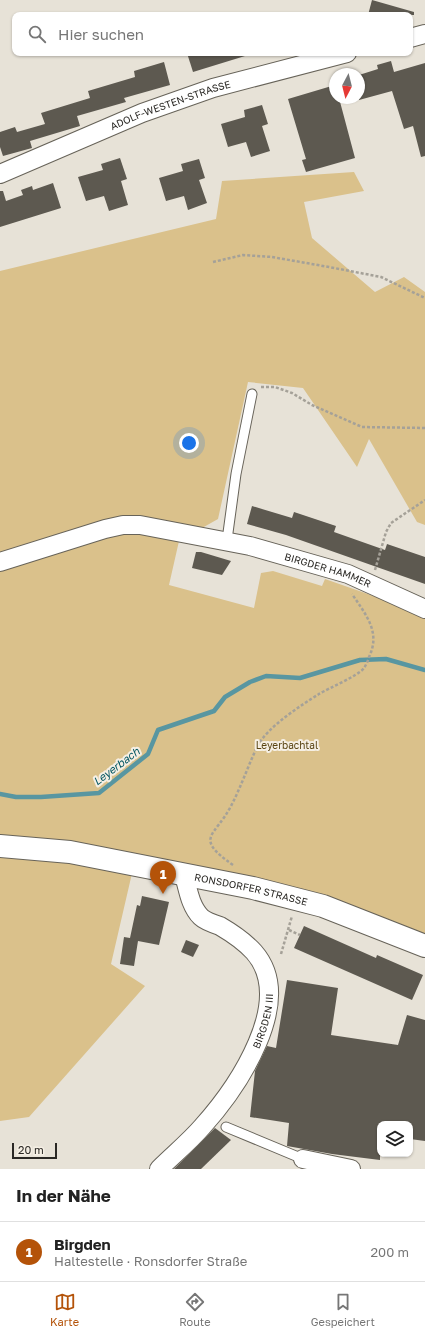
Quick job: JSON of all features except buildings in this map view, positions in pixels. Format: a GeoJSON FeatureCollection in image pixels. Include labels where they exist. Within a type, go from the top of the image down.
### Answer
{"type":"FeatureCollection","features":[{"type":"Feature","properties":{"kind":"main road","name":"RONSDORFER STRASSE"},"geometry":{"type":"LineString","coordinates":[[0,846],[70,852],[253,888],[323,906],[425,946]]}},
{"type":"Feature","properties":{"kind":"street"},"geometry":{"type":"LineString","coordinates":[[413,37],[425,34]]}},
{"type":"Feature","properties":{"kind":"street","name":"ADOLF-WESTEN-STRASSE"},"geometry":{"type":"LineString","coordinates":[[0,174],[114,125],[213,88],[335,56]]}},
{"type":"Feature","properties":{"kind":"street","name":"BIRGDER HAMMER"},"geometry":{"type":"LineString","coordinates":[[0,562],[105,529],[140,525],[228,540],[325,567],[371,584],[425,609]]}},
{"type":"Feature","properties":{"kind":"street","name":"BIRGDEN III"},"geometry":{"type":"LineString","coordinates":[[159,1169],[202,1127],[238,1080],[257,1045],[266,1017],[269,996],[268,979],[262,963],[242,940],[228,930],[201,917],[190,899],[184,875]]}},
{"type":"Feature","properties":{"kind":"street"},"geometry":{"type":"LineString","coordinates":[[303,1159],[351,1169]]}},
{"type":"Feature","properties":{"kind":"lane"},"geometry":{"type":"LineString","coordinates":[[228,540],[236,474],[252,394]]}},
{"type":"Feature","properties":{"kind":"lane"},"geometry":{"type":"LineString","coordinates":[[226,1127],[303,1159]]}},
{"type":"Feature","properties":{"kind":"path"},"geometry":{"type":"LineString","coordinates":[[213,262],[243,254],[315,264],[381,277],[425,298]]}},
{"type":"Feature","properties":{"kind":"path"},"geometry":{"type":"LineString","coordinates":[[252,394],[258,387],[275,387],[292,393],[312,405],[362,427],[425,428]]}},
{"type":"Feature","properties":{"kind":"path"},"geometry":{"type":"LineString","coordinates":[[371,584],[390,523],[425,500]]}},
{"type":"Feature","properties":{"kind":"path"},"geometry":{"type":"LineString","coordinates":[[219,855],[211,846],[211,835],[231,806],[257,746],[281,721],[319,694],[364,668],[372,650],[374,638],[373,629],[350,591]]}},
{"type":"Feature","properties":{"kind":"path"},"geometry":{"type":"LineString","coordinates":[[281,954],[292,918]]}},
{"type":"Feature","properties":{"kind":"path"},"geometry":{"type":"LineString","coordinates":[[289,930],[300,935]]}},
{"type":"Feature","properties":{"kind":"green space","name":"Leyerbachtal"},"geometry":{"type":"Polygon","coordinates":[[[354,172],[364,191],[304,202],[312,238],[375,292],[404,277],[425,292],[425,525],[417,522],[369,439],[357,467],[303,388],[248,382],[218,519],[179,541],[169,585],[254,608],[261,573],[273,571],[322,586],[325,579],[425,614],[425,941],[136,856],[111,964],[145,986],[29,1117],[0,1121],[0,271],[216,219],[222,181],[354,172]]]}},
{"type":"Feature","properties":{"kind":"waterway","name":"Leyerbach"},"geometry":{"type":"LineString","coordinates":[[0,794],[16,797],[41,797],[99,793],[148,754],[158,730],[214,711],[225,697],[250,682],[266,676],[300,678],[360,660],[386,659],[425,670]]}},
{"type":"Feature","properties":{"kind":"place","name":"Birgden"},"geometry":{"type":"Point","coordinates":[163,894]}}]}
